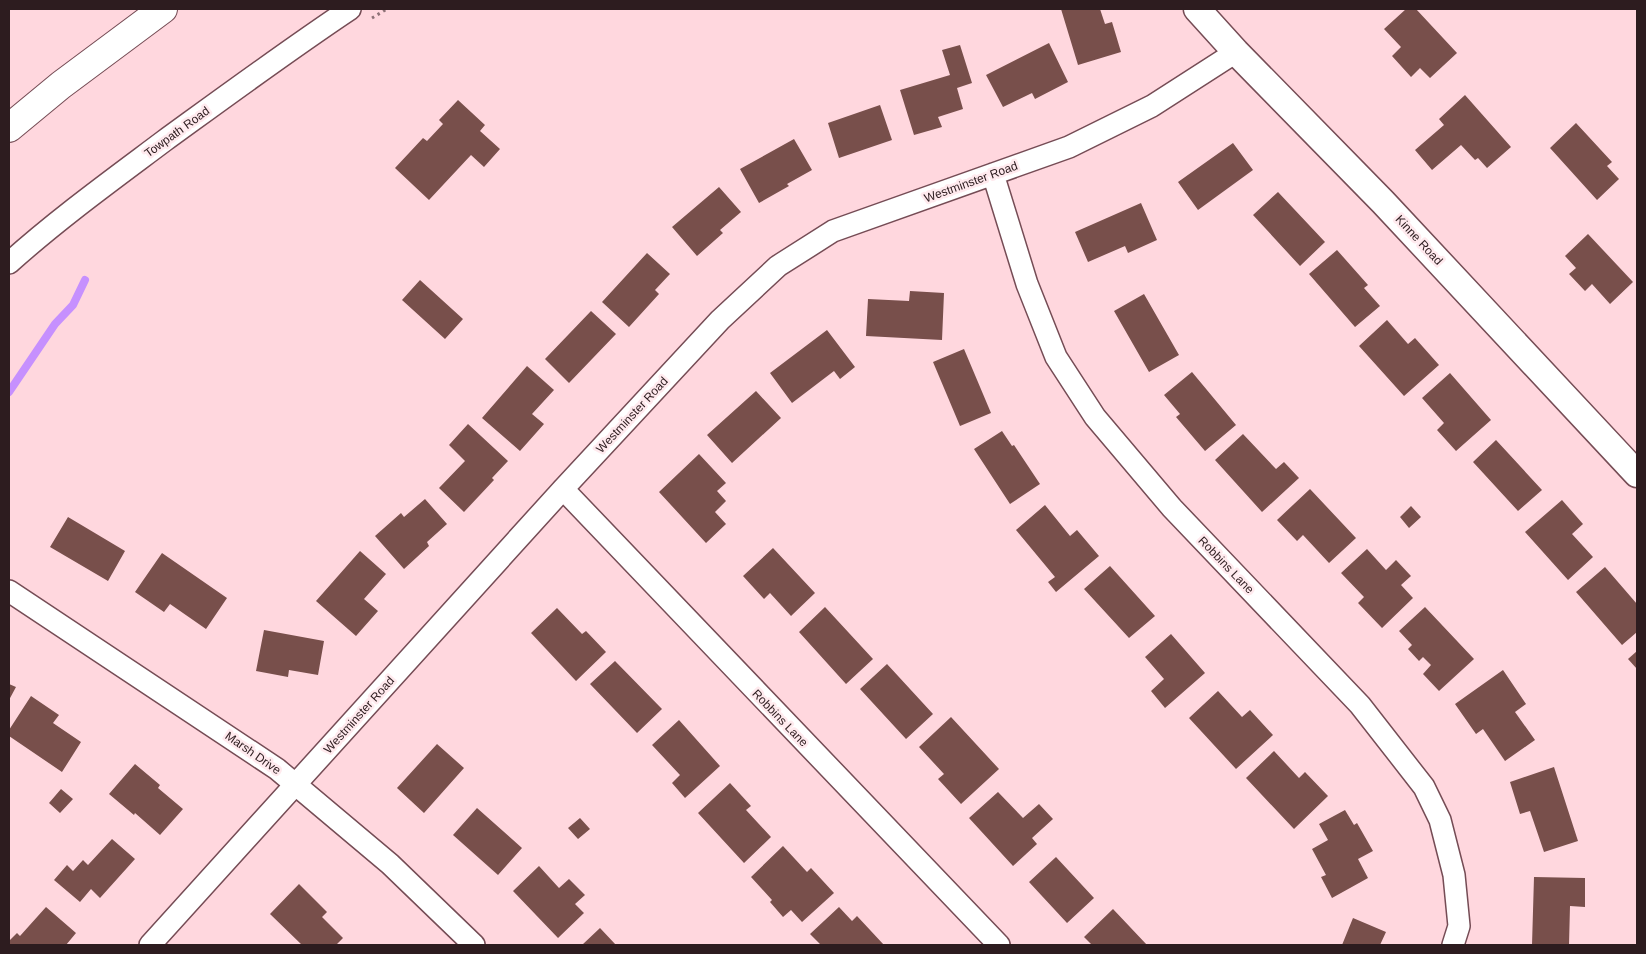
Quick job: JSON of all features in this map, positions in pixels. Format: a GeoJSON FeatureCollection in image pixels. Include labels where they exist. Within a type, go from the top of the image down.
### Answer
{"type":"FeatureCollection","features":[{"type":"Feature","properties":{"kind":"highway"},"geometry":{"type":"LineString","coordinates":[[9,128],[61,85],[163,9]]}},
{"type":"Feature","properties":{"kind":"street","name":"Towpath Road"},"geometry":{"type":"LineString","coordinates":[[9,263],[34,241],[128,168],[299,43],[350,9]]}},
{"type":"Feature","properties":{"kind":"street","name":"Kinne Road"},"geometry":{"type":"LineString","coordinates":[[1197,9],[1236,52],[1384,202],[1637,474]]}},
{"type":"Feature","properties":{"kind":"street","name":"Westminster Road"},"geometry":{"type":"LineString","coordinates":[[150,945],[563,489],[720,320],[778,266],[833,231],[1069,147],[1152,106],[1236,52]]}},
{"type":"Feature","properties":{"kind":"street","name":"Robbins Lane"},"geometry":{"type":"LineString","coordinates":[[994,174],[1027,284],[1056,357],[1095,417],[1172,508],[1360,705],[1424,787],[1440,820],[1454,875],[1459,926],[1453,945]]}},
{"type":"Feature","properties":{"kind":"street","name":"Robbins Lane"},"geometry":{"type":"LineString","coordinates":[[563,489],[999,945]]}},
{"type":"Feature","properties":{"kind":"street","name":"Marsh Drive"},"geometry":{"type":"LineString","coordinates":[[9,591],[278,768],[390,864],[474,945]]}},
{"type":"Feature","properties":{"kind":"building"},"geometry":{"type":"Polygon","coordinates":[[[1061,9],[1100,9],[1105,24],[1112,22],[1121,52],[1078,65],[1061,9]]]}},
{"type":"Feature","properties":{"kind":"building"},"geometry":{"type":"Polygon","coordinates":[[[1406,9],[1416,9],[1457,53],[1430,78],[1420,68],[1411,77],[1392,56],[1401,47],[1384,29],[1406,9]]]}},
{"type":"Feature","properties":{"kind":"building"},"geometry":{"type":"Polygon","coordinates":[[[1049,43],[1068,82],[1035,99],[1032,93],[1003,107],[986,75],[1049,43]]]}},
{"type":"Feature","properties":{"kind":"building"},"geometry":{"type":"Polygon","coordinates":[[[960,45],[972,83],[957,88],[963,109],[938,117],[942,127],[914,135],[900,90],[950,75],[942,50],[960,45]]]}},
{"type":"Feature","properties":{"kind":"building"},"geometry":{"type":"Polygon","coordinates":[[[1465,95],[1511,147],[1487,168],[1478,158],[1475,160],[1461,145],[1432,170],[1415,150],[1444,125],[1439,119],[1465,95]]]}},
{"type":"Feature","properties":{"kind":"building"},"geometry":{"type":"Polygon","coordinates":[[[458,100],[485,125],[480,131],[500,149],[484,167],[471,155],[429,200],[395,168],[423,138],[427,141],[443,124],[439,120],[458,100]]]}},
{"type":"Feature","properties":{"kind":"building"},"geometry":{"type":"Polygon","coordinates":[[[880,105],[892,140],[839,158],[828,123],[880,105]]]}},
{"type":"Feature","properties":{"kind":"building"},"geometry":{"type":"Polygon","coordinates":[[[1576,123],[1612,162],[1607,166],[1619,179],[1597,200],[1550,148],[1576,123]]]}},
{"type":"Feature","properties":{"kind":"building"},"geometry":{"type":"Polygon","coordinates":[[[794,139],[812,170],[759,203],[740,169],[794,139]]]}},
{"type":"Feature","properties":{"kind":"building"},"geometry":{"type":"Polygon","coordinates":[[[1233,143],[1253,170],[1198,210],[1178,182],[1233,143]]]}},
{"type":"Feature","properties":{"kind":"building"},"geometry":{"type":"Polygon","coordinates":[[[719,187],[741,212],[720,230],[723,233],[697,256],[672,227],[719,187]]]}},
{"type":"Feature","properties":{"kind":"building"},"geometry":{"type":"Polygon","coordinates":[[[1278,192],[1325,242],[1300,266],[1253,215],[1278,192]]]}},
{"type":"Feature","properties":{"kind":"building"},"geometry":{"type":"Polygon","coordinates":[[[1141,203],[1157,240],[1128,253],[1125,246],[1088,262],[1075,232],[1141,203]]]}},
{"type":"Feature","properties":{"kind":"building"},"geometry":{"type":"Polygon","coordinates":[[[1588,234],[1633,282],[1610,304],[1592,284],[1585,291],[1569,274],[1576,268],[1565,256],[1588,234]]]}},
{"type":"Feature","properties":{"kind":"building"},"geometry":{"type":"Polygon","coordinates":[[[1337,250],[1368,285],[1364,288],[1380,306],[1355,327],[1309,274],[1337,250]]]}},
{"type":"Feature","properties":{"kind":"building"},"geometry":{"type":"Polygon","coordinates":[[[647,253],[670,274],[655,290],[659,294],[629,327],[602,302],[647,253]]]}},
{"type":"Feature","properties":{"kind":"building"},"geometry":{"type":"Polygon","coordinates":[[[420,280],[463,319],[445,339],[402,300],[420,280]]]}},
{"type":"Feature","properties":{"kind":"building"},"geometry":{"type":"Polygon","coordinates":[[[910,291],[944,293],[942,340],[866,336],[868,299],[909,301],[910,291]]]}},
{"type":"Feature","properties":{"kind":"building"},"geometry":{"type":"Polygon","coordinates":[[[1144,294],[1179,355],[1149,372],[1114,311],[1144,294]]]}},
{"type":"Feature","properties":{"kind":"building"},"geometry":{"type":"Polygon","coordinates":[[[591,311],[616,334],[569,383],[545,359],[591,311]]]}},
{"type":"Feature","properties":{"kind":"building"},"geometry":{"type":"Polygon","coordinates":[[[1387,320],[1408,344],[1415,338],[1439,365],[1404,396],[1359,346],[1387,320]]]}},
{"type":"Feature","properties":{"kind":"building"},"geometry":{"type":"Polygon","coordinates":[[[827,330],[855,367],[840,379],[834,371],[792,403],[770,373],[827,330]]]}},
{"type":"Feature","properties":{"kind":"building"},"geometry":{"type":"Polygon","coordinates":[[[964,349],[991,413],[960,426],[933,362],[964,349]]]}},
{"type":"Feature","properties":{"kind":"building"},"geometry":{"type":"Polygon","coordinates":[[[527,366],[554,390],[532,414],[544,424],[520,451],[482,418],[527,366]]]}},
{"type":"Feature","properties":{"kind":"building"},"geometry":{"type":"Polygon","coordinates":[[[1192,372],[1236,425],[1205,451],[1176,417],[1180,414],[1164,395],[1192,372]]]}},
{"type":"Feature","properties":{"kind":"building"},"geometry":{"type":"Polygon","coordinates":[[[1450,373],[1491,420],[1456,451],[1437,430],[1444,423],[1422,398],[1450,373]]]}},
{"type":"Feature","properties":{"kind":"building"},"geometry":{"type":"Polygon","coordinates":[[[756,391],[781,418],[732,463],[707,435],[756,391]]]}},
{"type":"Feature","properties":{"kind":"building"},"geometry":{"type":"Polygon","coordinates":[[[468,424],[508,461],[492,478],[494,480],[464,512],[439,488],[465,461],[449,445],[468,424]]]}},
{"type":"Feature","properties":{"kind":"building"},"geometry":{"type":"Polygon","coordinates":[[[1002,431],[1012,446],[1014,445],[1040,484],[1010,504],[974,449],[1002,431]]]}},
{"type":"Feature","properties":{"kind":"building"},"geometry":{"type":"Polygon","coordinates":[[[1243,434],[1276,469],[1284,462],[1299,478],[1262,512],[1215,460],[1243,434]]]}},
{"type":"Feature","properties":{"kind":"building"},"geometry":{"type":"Polygon","coordinates":[[[1496,440],[1542,490],[1518,511],[1473,462],[1496,440]]]}},
{"type":"Feature","properties":{"kind":"building"},"geometry":{"type":"Polygon","coordinates":[[[699,454],[726,483],[717,491],[726,501],[715,512],[726,524],[706,543],[659,492],[699,454]]]}},
{"type":"Feature","properties":{"kind":"building"},"geometry":{"type":"Polygon","coordinates":[[[1310,489],[1356,538],[1329,563],[1303,535],[1297,541],[1277,520],[1310,489]]]}},
{"type":"Feature","properties":{"kind":"building"},"geometry":{"type":"Polygon","coordinates":[[[425,499],[447,524],[427,542],[429,546],[404,569],[375,536],[401,513],[404,517],[425,499]]]}},
{"type":"Feature","properties":{"kind":"building"},"geometry":{"type":"Polygon","coordinates":[[[1562,500],[1583,524],[1572,534],[1593,557],[1568,580],[1525,532],[1562,500]]]}},
{"type":"Feature","properties":{"kind":"building"},"geometry":{"type":"Polygon","coordinates":[[[1045,505],[1070,536],[1077,530],[1099,556],[1056,592],[1048,582],[1055,577],[1016,530],[1045,505]]]}},
{"type":"Feature","properties":{"kind":"building"},"geometry":{"type":"Polygon","coordinates":[[[1411,506],[1421,517],[1409,528],[1400,517],[1411,506]]]}},
{"type":"Feature","properties":{"kind":"building"},"geometry":{"type":"Polygon","coordinates":[[[68,517],[125,551],[108,581],[50,547],[68,517]]]}},
{"type":"Feature","properties":{"kind":"building"},"geometry":{"type":"Polygon","coordinates":[[[773,548],[815,593],[791,616],[770,593],[764,599],[743,576],[773,548]]]}},
{"type":"Feature","properties":{"kind":"building"},"geometry":{"type":"Polygon","coordinates":[[[1367,549],[1386,570],[1396,560],[1411,576],[1401,585],[1413,598],[1382,628],[1358,603],[1364,597],[1341,573],[1367,549]]]}},
{"type":"Feature","properties":{"kind":"building"},"geometry":{"type":"Polygon","coordinates":[[[360,551],[386,574],[364,599],[378,611],[356,636],[316,601],[360,551]]]}},
{"type":"Feature","properties":{"kind":"building"},"geometry":{"type":"Polygon","coordinates":[[[162,553],[227,598],[206,629],[170,604],[164,612],[135,592],[162,553]]]}},
{"type":"Feature","properties":{"kind":"building"},"geometry":{"type":"Polygon","coordinates":[[[1110,566],[1155,616],[1129,638],[1084,589],[1110,566]]]}},
{"type":"Feature","properties":{"kind":"building"},"geometry":{"type":"Polygon","coordinates":[[[1605,567],[1637,604],[1637,632],[1622,645],[1576,592],[1605,567]]]}},
{"type":"Feature","properties":{"kind":"building"},"geometry":{"type":"Polygon","coordinates":[[[825,607],[873,659],[846,684],[799,632],[825,607]]]}},
{"type":"Feature","properties":{"kind":"building"},"geometry":{"type":"Polygon","coordinates":[[[1425,607],[1474,659],[1439,691],[1423,674],[1431,665],[1423,657],[1419,661],[1408,649],[1412,645],[1399,631],[1425,607]]]}},
{"type":"Feature","properties":{"kind":"building"},"geometry":{"type":"Polygon","coordinates":[[[557,608],[582,634],[586,631],[606,652],[576,681],[531,633],[557,608]]]}},
{"type":"Feature","properties":{"kind":"building"},"geometry":{"type":"Polygon","coordinates":[[[264,630],[324,641],[318,675],[289,670],[288,677],[256,671],[264,630]]]}},
{"type":"Feature","properties":{"kind":"building"},"geometry":{"type":"Polygon","coordinates":[[[1171,634],[1205,673],[1165,708],[1151,691],[1164,679],[1145,657],[1171,634]]]}},
{"type":"Feature","properties":{"kind":"building"},"geometry":{"type":"Polygon","coordinates":[[[1637,651],[1637,669],[1628,659],[1637,651]]]}},
{"type":"Feature","properties":{"kind":"building"},"geometry":{"type":"Polygon","coordinates":[[[615,661],[662,709],[637,733],[590,684],[615,661]]]}},
{"type":"Feature","properties":{"kind":"building"},"geometry":{"type":"Polygon","coordinates":[[[887,664],[933,714],[906,739],[860,689],[887,664]]]}},
{"type":"Feature","properties":{"kind":"building"},"geometry":{"type":"Polygon","coordinates":[[[1503,670],[1526,704],[1515,712],[1535,740],[1505,761],[1483,729],[1476,734],[1455,704],[1503,670]]]}},
{"type":"Feature","properties":{"kind":"building"},"geometry":{"type":"Polygon","coordinates":[[[9,684],[16,687],[9,700],[9,684]]]}},
{"type":"Feature","properties":{"kind":"building"},"geometry":{"type":"Polygon","coordinates":[[[1218,691],[1242,717],[1250,710],[1273,735],[1236,769],[1189,718],[1218,691]]]}},
{"type":"Feature","properties":{"kind":"building"},"geometry":{"type":"Polygon","coordinates":[[[31,696],[59,715],[53,723],[81,742],[62,772],[9,736],[9,730],[31,696]]]}},
{"type":"Feature","properties":{"kind":"building"},"geometry":{"type":"Polygon","coordinates":[[[951,717],[999,769],[961,804],[938,779],[944,774],[919,747],[951,717]]]}},
{"type":"Feature","properties":{"kind":"building"},"geometry":{"type":"Polygon","coordinates":[[[679,720],[720,766],[685,798],[672,783],[680,775],[652,745],[679,720]]]}},
{"type":"Feature","properties":{"kind":"building"},"geometry":{"type":"Polygon","coordinates":[[[437,744],[464,768],[424,813],[397,788],[437,744]]]}},
{"type":"Feature","properties":{"kind":"building"},"geometry":{"type":"Polygon","coordinates":[[[1274,751],[1299,778],[1305,772],[1328,796],[1294,829],[1246,778],[1274,751]]]}},
{"type":"Feature","properties":{"kind":"building"},"geometry":{"type":"Polygon","coordinates":[[[135,764],[160,785],[158,788],[183,809],[160,835],[109,794],[135,764]]]}},
{"type":"Feature","properties":{"kind":"building"},"geometry":{"type":"Polygon","coordinates":[[[1554,767],[1578,841],[1544,852],[1530,811],[1520,814],[1510,782],[1554,767]]]}},
{"type":"Feature","properties":{"kind":"building"},"geometry":{"type":"Polygon","coordinates":[[[730,783],[751,806],[746,810],[771,837],[744,863],[698,813],[730,783]]]}},
{"type":"Feature","properties":{"kind":"building"},"geometry":{"type":"Polygon","coordinates":[[[61,789],[73,799],[60,813],[49,803],[61,789]]]}},
{"type":"Feature","properties":{"kind":"building"},"geometry":{"type":"Polygon","coordinates":[[[998,792],[1023,818],[1039,804],[1053,819],[1032,838],[1037,844],[1013,866],[969,818],[998,792]]]}},
{"type":"Feature","properties":{"kind":"building"},"geometry":{"type":"Polygon","coordinates":[[[477,808],[522,848],[498,875],[453,835],[477,808]]]}},
{"type":"Feature","properties":{"kind":"building"},"geometry":{"type":"Polygon","coordinates":[[[1345,810],[1354,825],[1357,823],[1373,851],[1358,859],[1368,878],[1332,898],[1321,877],[1326,875],[1312,849],[1328,840],[1319,824],[1345,810]]]}},
{"type":"Feature","properties":{"kind":"building"},"geometry":{"type":"Polygon","coordinates":[[[580,818],[590,829],[578,839],[568,828],[580,818]]]}},
{"type":"Feature","properties":{"kind":"building"},"geometry":{"type":"Polygon","coordinates":[[[112,839],[135,859],[100,898],[91,889],[80,902],[54,880],[67,865],[73,871],[83,860],[88,865],[112,839]]]}},
{"type":"Feature","properties":{"kind":"building"},"geometry":{"type":"Polygon","coordinates":[[[783,846],[807,872],[811,868],[834,893],[802,922],[791,910],[783,917],[770,902],[772,900],[751,877],[783,846]]]}},
{"type":"Feature","properties":{"kind":"building"},"geometry":{"type":"Polygon","coordinates":[[[1056,857],[1094,898],[1067,923],[1029,882],[1056,857]]]}},
{"type":"Feature","properties":{"kind":"building"},"geometry":{"type":"Polygon","coordinates":[[[539,866],[559,888],[569,879],[585,895],[575,904],[584,913],[558,938],[513,891],[539,866]]]}},
{"type":"Feature","properties":{"kind":"building"},"geometry":{"type":"Polygon","coordinates":[[[1534,877],[1585,878],[1585,907],[1570,906],[1569,945],[1532,945],[1534,877]]]}},
{"type":"Feature","properties":{"kind":"building"},"geometry":{"type":"Polygon","coordinates":[[[299,884],[327,912],[322,917],[343,938],[336,945],[302,945],[270,914],[299,884]]]}},
{"type":"Feature","properties":{"kind":"building"},"geometry":{"type":"Polygon","coordinates":[[[46,907],[76,933],[66,945],[9,945],[9,941],[17,933],[20,936],[46,907]]]}},
{"type":"Feature","properties":{"kind":"building"},"geometry":{"type":"Polygon","coordinates":[[[839,907],[852,921],[857,916],[884,945],[821,945],[810,934],[839,907]]]}},
{"type":"Feature","properties":{"kind":"building"},"geometry":{"type":"Polygon","coordinates":[[[1113,909],[1147,945],[1092,945],[1084,937],[1113,909]]]}},
{"type":"Feature","properties":{"kind":"building"},"geometry":{"type":"Polygon","coordinates":[[[1353,918],[1386,932],[1380,945],[1342,945],[1353,918]]]}},
{"type":"Feature","properties":{"kind":"building"},"geometry":{"type":"Polygon","coordinates":[[[600,928],[616,945],[582,945],[600,928]]]}},
{"type":"Feature","properties":{"kind":"waterway"},"geometry":{"type":"LineString","coordinates":[[9,392],[55,324],[73,305],[85,280]]}}]}
